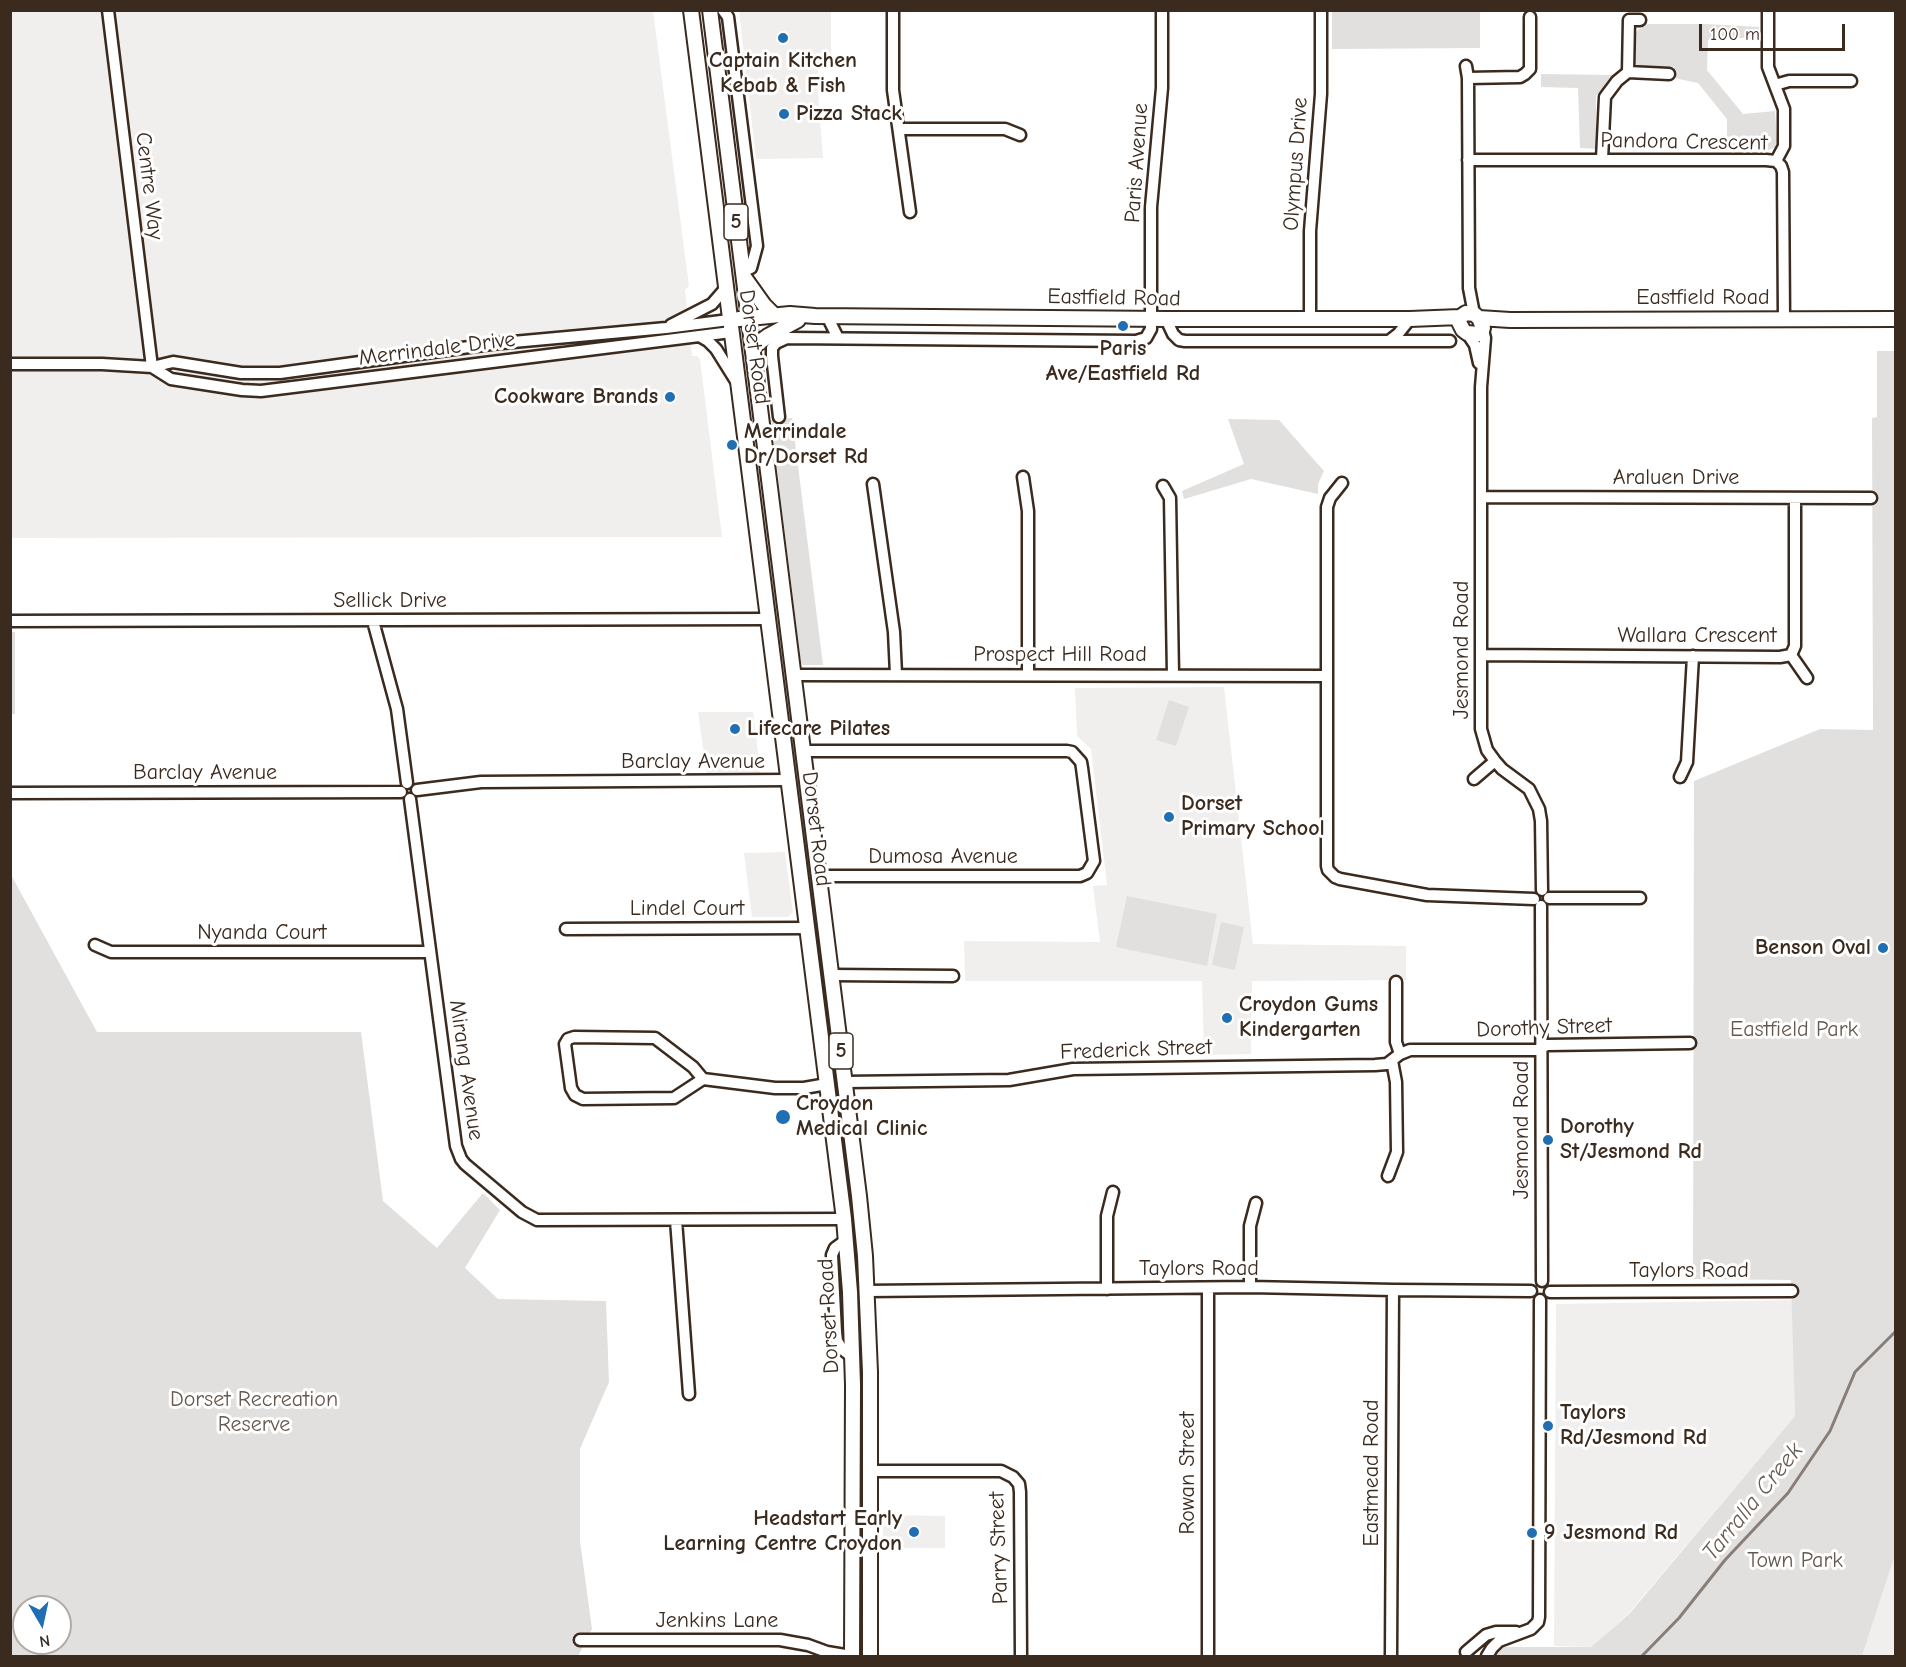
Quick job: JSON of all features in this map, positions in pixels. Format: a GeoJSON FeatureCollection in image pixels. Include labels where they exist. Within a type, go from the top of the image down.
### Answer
{"type":"FeatureCollection","features":[{"type":"Feature","properties":{"kind":"main road","name":"Dorset Road"},"geometry":{"type":"LineString","coordinates":[[691,10],[844,1219],[852,1357],[852,1656]]}},
{"type":"Feature","properties":{"kind":"main road","name":"Dorset Road"},"geometry":{"type":"LineString","coordinates":[[710,10],[859,1196],[867,1291],[870,1372],[870,1656]]}},
{"type":"Feature","properties":{"kind":"main road"},"geometry":{"type":"LineString","coordinates":[[742,273],[764,305],[774,315]]}},
{"type":"Feature","properties":{"kind":"main road","name":"Eastfield Road"},"geometry":{"type":"LineString","coordinates":[[749,323],[774,315],[1412,319],[1471,323],[1510,320],[1896,319]]}},
{"type":"Feature","properties":{"kind":"main road","name":"Eastfield Road"},"geometry":{"type":"LineString","coordinates":[[730,326],[821,316]]}},
{"type":"Feature","properties":{"kind":"main road"},"geometry":{"type":"LineString","coordinates":[[753,347],[798,320]]}},
{"type":"Feature","properties":{"kind":"main road"},"geometry":{"type":"LineString","coordinates":[[769,620],[786,617]]}},
{"type":"Feature","properties":{"kind":"main road"},"geometry":{"type":"LineString","coordinates":[[801,878],[818,876]]}},
{"type":"Feature","properties":{"kind":"main road"},"geometry":{"type":"LineString","coordinates":[[827,1084],[845,1082]]}},
{"type":"Feature","properties":{"kind":"main road"},"geometry":{"type":"LineString","coordinates":[[850,1292],[867,1291]]}},
{"type":"Feature","properties":{"kind":"street","name":"Centre Way"},"geometry":{"type":"LineString","coordinates":[[108,10],[152,367]]}},
{"type":"Feature","properties":{"kind":"street"},"geometry":{"type":"LineString","coordinates":[[723,10],[728,17],[758,246],[751,268],[742,273]]}},
{"type":"Feature","properties":{"kind":"street"},"geometry":{"type":"LineString","coordinates":[[893,10],[893,90],[910,212]]}},
{"type":"Feature","properties":{"kind":"street","name":"Paris Avenue"},"geometry":{"type":"LineString","coordinates":[[1151,319],[1151,207],[1162,88],[1162,10]]}},
{"type":"Feature","properties":{"kind":"street","name":"Olympus Drive"},"geometry":{"type":"LineString","coordinates":[[1310,319],[1310,231],[1321,94],[1321,10]]}},
{"type":"Feature","properties":{"kind":"street"},"geometry":{"type":"LineString","coordinates":[[1768,10],[1768,67],[1784,109],[1784,146],[1776,161]]}},
{"type":"Feature","properties":{"kind":"street"},"geometry":{"type":"LineString","coordinates":[[1468,78],[1520,77],[1526,74],[1530,69],[1530,17]]}},
{"type":"Feature","properties":{"kind":"street"},"geometry":{"type":"LineString","coordinates":[[1628,72],[1629,20],[1640,20]]}},
{"type":"Feature","properties":{"kind":"street"},"geometry":{"type":"LineString","coordinates":[[1466,66],[1471,323]]}},
{"type":"Feature","properties":{"kind":"street"},"geometry":{"type":"LineString","coordinates":[[1602,159],[1605,97],[1617,81],[1628,72],[1670,75]]}},
{"type":"Feature","properties":{"kind":"street"},"geometry":{"type":"LineString","coordinates":[[1775,84],[1789,81],[1851,81]]}},
{"type":"Feature","properties":{"kind":"street"},"geometry":{"type":"LineString","coordinates":[[899,129],[1005,129],[1020,135]]}},
{"type":"Feature","properties":{"kind":"street","name":"Pandora Crescent"},"geometry":{"type":"LineString","coordinates":[[1468,160],[1776,161],[1783,172],[1784,319]]}},
{"type":"Feature","properties":{"kind":"street"},"geometry":{"type":"LineString","coordinates":[[666,328],[712,304],[725,289]]}},
{"type":"Feature","properties":{"kind":"street"},"geometry":{"type":"LineString","coordinates":[[821,316],[838,338]]}},
{"type":"Feature","properties":{"kind":"street"},"geometry":{"type":"LineString","coordinates":[[779,417],[772,348],[776,343],[788,338],[1137,341],[1148,336],[1151,319]]}},
{"type":"Feature","properties":{"kind":"street"},"geometry":{"type":"LineString","coordinates":[[1166,319],[1173,334],[1185,342],[1450,341]]}},
{"type":"Feature","properties":{"kind":"street"},"geometry":{"type":"LineString","coordinates":[[1389,341],[1412,319]]}},
{"type":"Feature","properties":{"kind":"street","name":"Jesmond Road"},"geometry":{"type":"LineString","coordinates":[[1471,323],[1485,338],[1481,387]]}},
{"type":"Feature","properties":{"kind":"street","name":"Jesmond Road"},"geometry":{"type":"LineString","coordinates":[[1471,323],[1478,355],[1481,387],[1481,729],[1487,750],[1495,761],[1528,789],[1539,809],[1541,821],[1542,1281]]}},
{"type":"Feature","properties":{"kind":"street","name":"Merrindale Drive"},"geometry":{"type":"LineString","coordinates":[[152,367],[171,379],[261,391],[701,337],[730,326]]}},
{"type":"Feature","properties":{"kind":"street","name":"Merrindale Drive"},"geometry":{"type":"LineString","coordinates":[[10,364],[102,364],[152,367],[173,362],[241,373],[270,373],[522,340],[666,328],[730,326]]}},
{"type":"Feature","properties":{"kind":"street"},"geometry":{"type":"LineString","coordinates":[[701,337],[716,349],[738,384]]}},
{"type":"Feature","properties":{"kind":"street"},"geometry":{"type":"LineString","coordinates":[[522,340],[525,358]]}},
{"type":"Feature","properties":{"kind":"street"},"geometry":{"type":"LineString","coordinates":[[415,354],[418,372]]}},
{"type":"Feature","properties":{"kind":"street"},"geometry":{"type":"LineString","coordinates":[[1023,477],[1028,511],[1028,674]]}},
{"type":"Feature","properties":{"kind":"street"},"geometry":{"type":"LineString","coordinates":[[1342,483],[1330,498],[1327,507],[1327,866],[1330,873],[1348,881],[1427,895],[1541,899],[1640,898]]}},
{"type":"Feature","properties":{"kind":"street"},"geometry":{"type":"LineString","coordinates":[[873,484],[894,632],[896,674]]}},
{"type":"Feature","properties":{"kind":"street"},"geometry":{"type":"LineString","coordinates":[[1163,486],[1170,498],[1173,675]]}},
{"type":"Feature","properties":{"kind":"street","name":"Araluen Drive"},"geometry":{"type":"LineString","coordinates":[[1482,497],[1871,498]]}},
{"type":"Feature","properties":{"kind":"street","name":"Wallara Crescent"},"geometry":{"type":"LineString","coordinates":[[1481,655],[1780,657],[1791,655],[1795,646],[1795,498]]}},
{"type":"Feature","properties":{"kind":"street","name":"Sellick Drive"},"geometry":{"type":"LineString","coordinates":[[10,621],[769,620]]}},
{"type":"Feature","properties":{"kind":"street","name":"Mirang Avenue"},"geometry":{"type":"LineString","coordinates":[[373,621],[397,709],[456,1146],[461,1159],[531,1218],[544,1220],[844,1219]]}},
{"type":"Feature","properties":{"kind":"street"},"geometry":{"type":"LineString","coordinates":[[1791,655],[1807,678]]}},
{"type":"Feature","properties":{"kind":"street"},"geometry":{"type":"LineString","coordinates":[[1680,777],[1687,762],[1693,656]]}},
{"type":"Feature","properties":{"kind":"street","name":"Prospect Hill Road"},"geometry":{"type":"LineString","coordinates":[[793,675],[1327,676]]}},
{"type":"Feature","properties":{"kind":"street","name":"Dumosa Avenue"},"geometry":{"type":"LineString","coordinates":[[802,751],[1067,751],[1077,756],[1081,762],[1094,861],[1087,873],[1080,876],[818,876]]}},
{"type":"Feature","properties":{"kind":"street"},"geometry":{"type":"LineString","coordinates":[[1474,779],[1495,761]]}},
{"type":"Feature","properties":{"kind":"street","name":"Barclay Avenue"},"geometry":{"type":"LineString","coordinates":[[10,793],[409,791],[481,782],[789,780]]}},
{"type":"Feature","properties":{"kind":"street","name":"Lindel Court"},"geometry":{"type":"LineString","coordinates":[[566,929],[808,928]]}},
{"type":"Feature","properties":{"kind":"street","name":"Nyanda Court"},"geometry":{"type":"LineString","coordinates":[[95,945],[111,952],[430,952]]}},
{"type":"Feature","properties":{"kind":"street"},"geometry":{"type":"LineString","coordinates":[[831,975],[952,976]]}},
{"type":"Feature","properties":{"kind":"street"},"geometry":{"type":"LineString","coordinates":[[1388,1176],[1397,1152],[1396,982]]}},
{"type":"Feature","properties":{"kind":"street"},"geometry":{"type":"LineString","coordinates":[[703,1079],[693,1067],[655,1038],[574,1037],[565,1044],[571,1088],[575,1095],[583,1099],[674,1098],[703,1079],[775,1088],[804,1088],[827,1084]]}},
{"type":"Feature","properties":{"kind":"street","name":"Dorothy Street"},"geometry":{"type":"LineString","coordinates":[[1396,1057],[1410,1050],[1537,1050],[1547,1045],[1690,1043]]}},
{"type":"Feature","properties":{"kind":"street","name":"Frederick Street"},"geometry":{"type":"LineString","coordinates":[[845,1082],[1009,1080],[1073,1069],[1375,1065],[1387,1064],[1396,1057]]}},
{"type":"Feature","properties":{"kind":"street"},"geometry":{"type":"LineString","coordinates":[[1107,1288],[1107,1216],[1113,1192]]}},
{"type":"Feature","properties":{"kind":"street"},"geometry":{"type":"LineString","coordinates":[[1250,1287],[1250,1226],[1256,1203]]}},
{"type":"Feature","properties":{"kind":"street"},"geometry":{"type":"LineString","coordinates":[[676,1220],[689,1394]]}},
{"type":"Feature","properties":{"kind":"street"},"geometry":{"type":"LineString","coordinates":[[846,1240],[835,1248],[832,1255],[834,1310],[837,1341],[842,1349],[852,1357]]}},
{"type":"Feature","properties":{"kind":"street"},"geometry":{"type":"LineString","coordinates":[[1542,1281],[1549,1286],[1550,1292],[1546,1299],[1540,1300],[1535,1298],[1531,1291],[1534,1283],[1542,1281]]}},
{"type":"Feature","properties":{"kind":"street","name":"Taylors Road"},"geometry":{"type":"LineString","coordinates":[[867,1291],[1250,1287],[1531,1291]]}},
{"type":"Feature","properties":{"kind":"street","name":"Rowan Street"},"geometry":{"type":"LineString","coordinates":[[1208,1289],[1208,1656]]}},
{"type":"Feature","properties":{"kind":"street","name":"Eastmead Road"},"geometry":{"type":"LineString","coordinates":[[1391,1656],[1393,1290]]}},
{"type":"Feature","properties":{"kind":"street","name":"Taylors Road"},"geometry":{"type":"LineString","coordinates":[[1550,1292],[1792,1291]]}},
{"type":"Feature","properties":{"kind":"street"},"geometry":{"type":"LineString","coordinates":[[1487,1656],[1499,1641],[1531,1629],[1538,1622],[1540,1608],[1540,1300]]}},
{"type":"Feature","properties":{"kind":"street","name":"Parry Street"},"geometry":{"type":"LineString","coordinates":[[870,1471],[1001,1471],[1008,1473],[1019,1484],[1021,1656]]}},
{"type":"Feature","properties":{"kind":"street"},"geometry":{"type":"LineString","coordinates":[[1462,1655],[1486,1635],[1496,1632],[1523,1632]]}},
{"type":"Feature","properties":{"kind":"street","name":"Jenkins Lane"},"geometry":{"type":"LineString","coordinates":[[579,1640],[780,1640],[852,1656]]}},
{"type":"Feature","properties":{"kind":"street"},"geometry":{"type":"LineString","coordinates":[[1462,1655],[1475,1652],[1481,1656]]}},
{"type":"Feature","properties":{"kind":"shaded area"},"geometry":{"type":"Polygon","coordinates":[[[10,11],[653,11],[689,286],[685,290],[692,356],[700,359],[722,537],[11,538],[10,11]]]}},
{"type":"Feature","properties":{"kind":"shaded area"},"geometry":{"type":"Polygon","coordinates":[[[739,11],[831,11],[831,55],[818,70],[817,79],[823,158],[756,159],[739,11]]]}},
{"type":"Feature","properties":{"kind":"shaded area","name":"Dorset Primary School"},"geometry":{"type":"Polygon","coordinates":[[[1224,687],[1253,944],[1406,946],[1406,980],[1252,981],[1251,1054],[1204,1055],[1202,981],[965,981],[964,941],[1100,942],[1093,886],[1107,885],[1091,749],[1077,736],[1075,688],[1224,687]]]}},
{"type":"Feature","properties":{"kind":"shaded area"},"geometry":{"type":"Polygon","coordinates":[[[698,712],[753,712],[761,776],[707,776],[698,712]]]}},
{"type":"Feature","properties":{"kind":"shaded area"},"geometry":{"type":"Polygon","coordinates":[[[785,852],[793,912],[788,917],[752,917],[744,853],[785,852]]]}},
{"type":"Feature","properties":{"kind":"shaded area"},"geometry":{"type":"Polygon","coordinates":[[[1793,1300],[1795,1416],[1629,1613],[1591,1647],[1554,1646],[1556,1304],[1793,1300]]]}},
{"type":"Feature","properties":{"kind":"shaded area","name":"Headstart Early Learning Centre Croydon"},"geometry":{"type":"Polygon","coordinates":[[[883,1515],[945,1516],[945,1548],[883,1548],[883,1515]]]}},
{"type":"Feature","properties":{"kind":"shaded area"},"geometry":{"type":"Polygon","coordinates":[[[1895,1555],[1895,1656],[1862,1656],[1895,1555]]]}},
{"type":"Feature","properties":{"kind":"green space"},"geometry":{"type":"Polygon","coordinates":[[[1332,11],[1480,11],[1480,48],[1332,49],[1332,11]]]}},
{"type":"Feature","properties":{"kind":"green space"},"geometry":{"type":"Polygon","coordinates":[[[1646,24],[1759,27],[1758,37],[1708,40],[1707,70],[1743,114],[1775,111],[1777,141],[1775,147],[1768,150],[1727,149],[1727,119],[1698,83],[1674,78],[1674,67],[1640,68],[1635,65],[1634,36],[1646,24]]]}},
{"type":"Feature","properties":{"kind":"green space"},"geometry":{"type":"Polygon","coordinates":[[[1541,74],[1612,75],[1596,96],[1596,149],[1580,148],[1578,88],[1541,87],[1541,74]]]}},
{"type":"Feature","properties":{"kind":"green space","name":"Eastfield Park"},"geometry":{"type":"Polygon","coordinates":[[[1877,351],[1895,351],[1895,1555],[1862,1656],[1492,1656],[1498,1647],[1591,1647],[1630,1613],[1795,1416],[1791,1280],[1693,1279],[1694,781],[1820,729],[1873,730],[1872,418],[1877,417],[1877,351]]]}},
{"type":"Feature","properties":{"kind":"green space"},"geometry":{"type":"Polygon","coordinates":[[[792,418],[823,665],[803,665],[801,663],[771,420],[792,418]]]}},
{"type":"Feature","properties":{"kind":"green space"},"geometry":{"type":"Polygon","coordinates":[[[1228,419],[1279,420],[1324,471],[1318,484],[1318,494],[1251,479],[1184,499],[1182,491],[1244,464],[1228,419]]]}},
{"type":"Feature","properties":{"kind":"green space"},"geometry":{"type":"Polygon","coordinates":[[[10,632],[15,632],[15,714],[11,714],[10,632]]]}},
{"type":"Feature","properties":{"kind":"green space"},"geometry":{"type":"Polygon","coordinates":[[[1169,700],[1189,707],[1176,746],[1156,740],[1169,700]]]}},
{"type":"Feature","properties":{"kind":"green space","name":"Dorset Recreation Reserve"},"geometry":{"type":"Polygon","coordinates":[[[10,873],[97,1032],[361,1032],[383,1201],[437,1248],[483,1193],[500,1210],[465,1268],[498,1299],[606,1301],[609,1382],[580,1449],[580,1541],[592,1629],[578,1656],[11,1656],[10,873]]]}},
{"type":"Feature","properties":{"kind":"green space"},"geometry":{"type":"Polygon","coordinates":[[[1127,896],[1217,914],[1207,966],[1116,947],[1127,896]]]}},
{"type":"Feature","properties":{"kind":"green space"},"geometry":{"type":"Polygon","coordinates":[[[1221,922],[1244,927],[1235,970],[1212,965],[1221,922]]]}},
{"type":"Feature","properties":{"kind":"waterway","name":"Tarralla Creek"},"geometry":{"type":"LineString","coordinates":[[1642,1656],[1679,1618],[1725,1560],[1788,1493],[1830,1431],[1855,1372],[1896,1331]]}},
{"type":"Feature","properties":{"kind":"place","name":"Captain Kitchen Kebab & Fish"},"geometry":{"type":"Point","coordinates":[783,38]}},
{"type":"Feature","properties":{"kind":"place","name":"Pizza Stack"},"geometry":{"type":"Point","coordinates":[784,114]}},
{"type":"Feature","properties":{"kind":"place","name":"Paris Ave/Eastfield Rd"},"geometry":{"type":"Point","coordinates":[1123,326]}},
{"type":"Feature","properties":{"kind":"place","name":"Cookware Brands"},"geometry":{"type":"Point","coordinates":[670,397]}},
{"type":"Feature","properties":{"kind":"place","name":"Merrindale Dr/Dorset Rd"},"geometry":{"type":"Point","coordinates":[732,445]}},
{"type":"Feature","properties":{"kind":"place","name":"Lifecare Pilates"},"geometry":{"type":"Point","coordinates":[735,729]}},
{"type":"Feature","properties":{"kind":"place","name":"Dorset Primary School"},"geometry":{"type":"Point","coordinates":[1169,817]}},
{"type":"Feature","properties":{"kind":"place","name":"Benson Oval"},"geometry":{"type":"Point","coordinates":[1883,948]}},
{"type":"Feature","properties":{"kind":"place","name":"Croydon Gums Kindergarten"},"geometry":{"type":"Point","coordinates":[1227,1018]}},
{"type":"Feature","properties":{"kind":"place","name":"Croydon Medical Clinic"},"geometry":{"type":"Point","coordinates":[783,1117]}},
{"type":"Feature","properties":{"kind":"place","name":"Dorothy St/Jesmond Rd"},"geometry":{"type":"Point","coordinates":[1548,1140]}},
{"type":"Feature","properties":{"kind":"place","name":"Taylors Rd/Jesmond Rd"},"geometry":{"type":"Point","coordinates":[1548,1426]}},
{"type":"Feature","properties":{"kind":"place","name":"Headstart Early Learning Centre Croydon"},"geometry":{"type":"Point","coordinates":[914,1532]}},
{"type":"Feature","properties":{"kind":"place","name":"9 Jesmond Rd"},"geometry":{"type":"Point","coordinates":[1532,1533]}},
{"type":"Feature","properties":{"kind":"park label","name":"Town Park"},"geometry":{"type":"Point","coordinates":[1795,1561]}}]}
